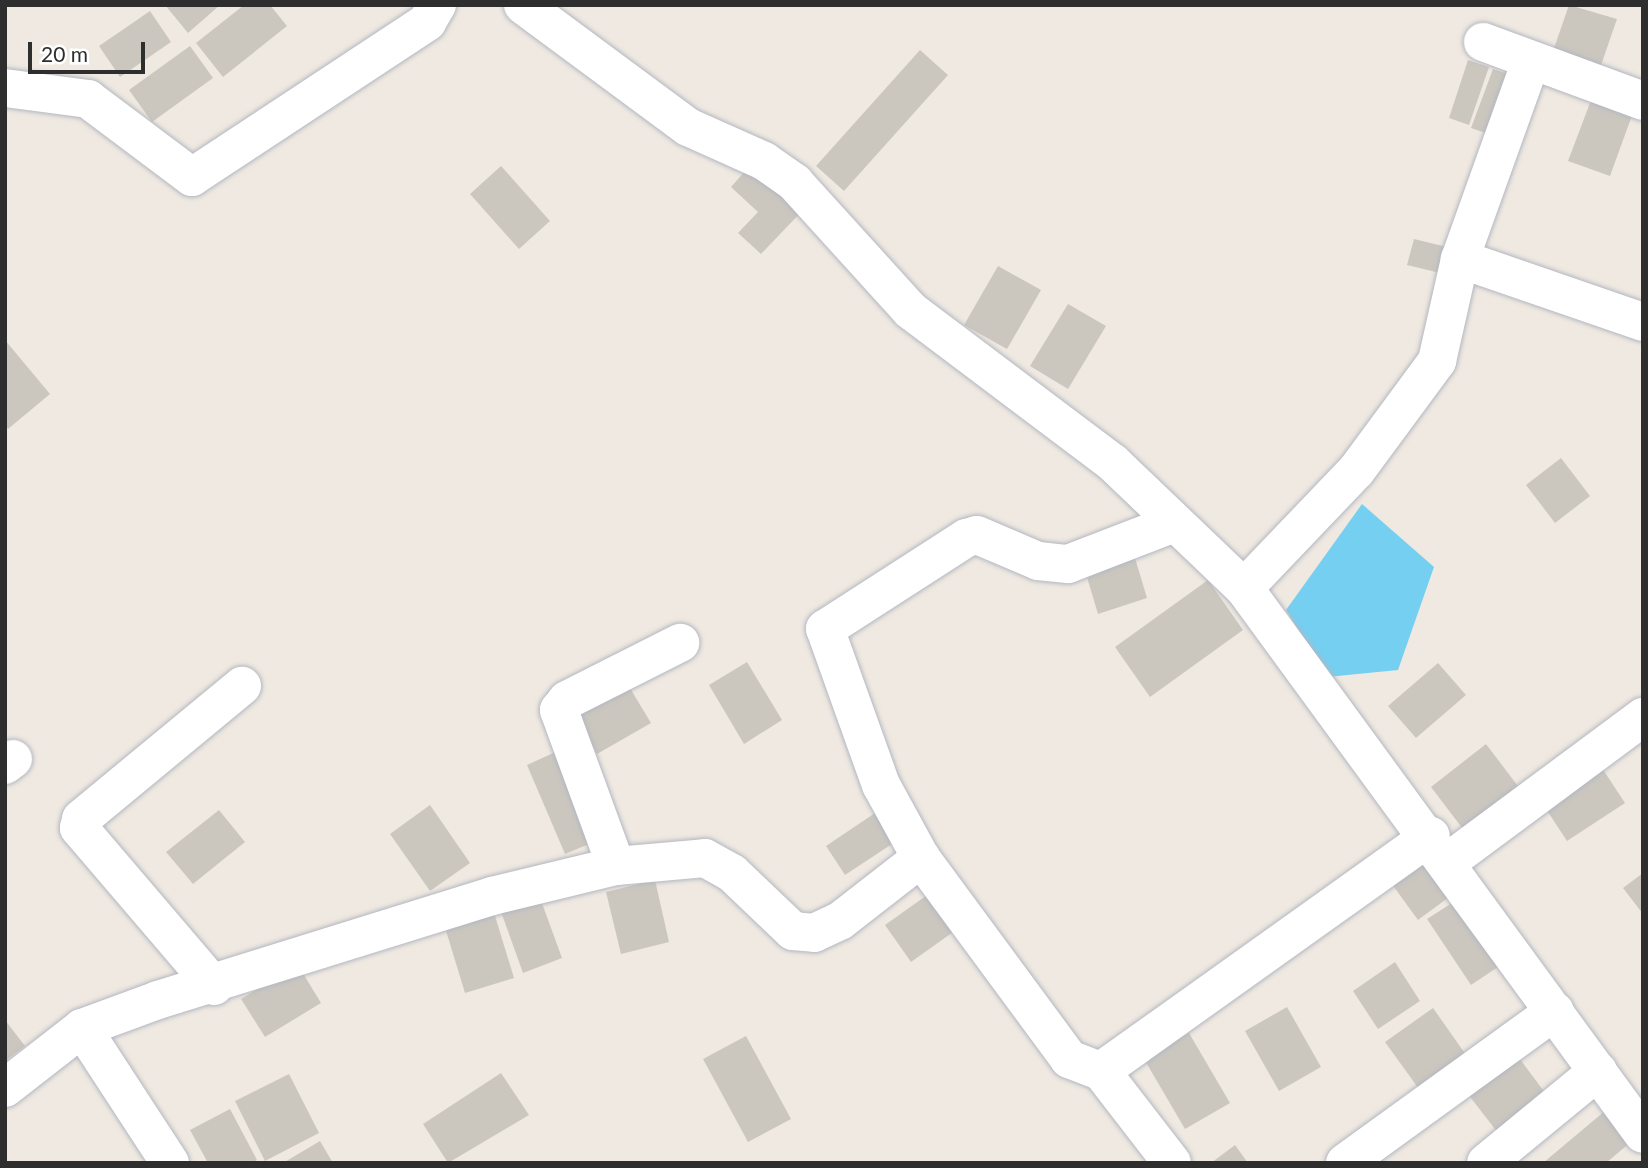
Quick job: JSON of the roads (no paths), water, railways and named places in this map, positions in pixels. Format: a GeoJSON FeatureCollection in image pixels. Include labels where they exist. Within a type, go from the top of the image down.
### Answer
{"type":"FeatureCollection","features":[{"type":"Feature","properties":{"kind":"street"},"geometry":{"type":"LineString","coordinates":[[5,88],[88,99],[192,177],[427,22],[437,5]]}},
{"type":"Feature","properties":{"kind":"street"},"geometry":{"type":"LineString","coordinates":[[523,5],[688,127],[764,161],[794,183],[910,310],[1112,462],[1244,588],[1440,848],[1643,1133]]}},
{"type":"Feature","properties":{"kind":"street"},"geometry":{"type":"LineString","coordinates":[[1483,42],[1530,63],[1643,101]]}},
{"type":"Feature","properties":{"kind":"street"},"geometry":{"type":"LineString","coordinates":[[1244,588],[1356,471],[1437,361],[1460,259],[1530,63]]}},
{"type":"Feature","properties":{"kind":"street"},"geometry":{"type":"LineString","coordinates":[[1460,259],[1620,309],[1643,322]]}},
{"type":"Feature","properties":{"kind":"street"},"geometry":{"type":"LineString","coordinates":[[1172,1163],[1101,1071],[1069,1059],[921,858],[881,785],[825,629],[966,538],[977,535],[1038,561],[1068,564],[1174,523]]}},
{"type":"Feature","properties":{"kind":"street"},"geometry":{"type":"LineString","coordinates":[[616,866],[559,710],[567,700],[680,643]]}},
{"type":"Feature","properties":{"kind":"street"},"geometry":{"type":"LineString","coordinates":[[214,986],[79,828],[81,819],[242,687]]}},
{"type":"Feature","properties":{"kind":"street"},"geometry":{"type":"LineString","coordinates":[[1101,1071],[1643,717]]}},
{"type":"Feature","properties":{"kind":"street"},"geometry":{"type":"LineString","coordinates":[[5,1088],[82,1028],[492,896],[616,866],[705,858],[732,873],[793,931],[814,933],[840,921],[921,858]]}},
{"type":"Feature","properties":{"kind":"street"},"geometry":{"type":"LineString","coordinates":[[1345,1163],[1555,1011]]}},
{"type":"Feature","properties":{"kind":"street"},"geometry":{"type":"LineString","coordinates":[[82,1028],[170,1163]]}},
{"type":"Feature","properties":{"kind":"street"},"geometry":{"type":"LineString","coordinates":[[1486,1163],[1598,1071]]}},
{"type":"Feature","properties":{"kind":"water"},"geometry":{"type":"Polygon","coordinates":[[[1362,504],[1434,567],[1398,670],[1327,677],[1286,610],[1362,504]]]}}]}
